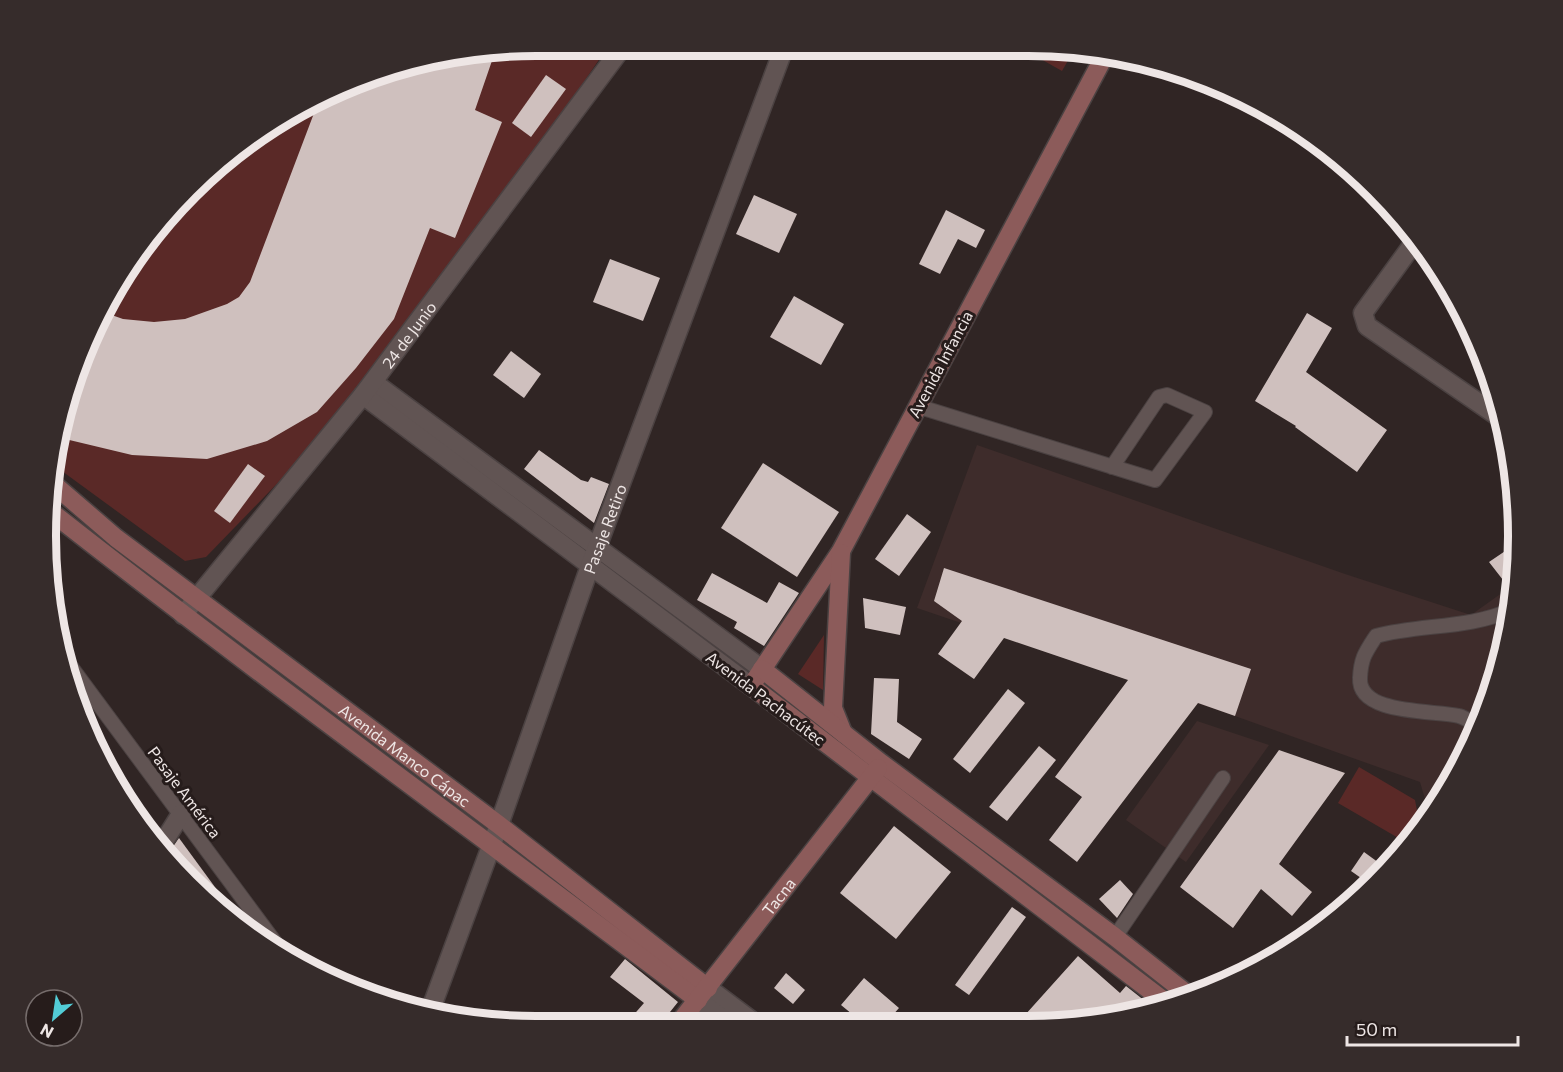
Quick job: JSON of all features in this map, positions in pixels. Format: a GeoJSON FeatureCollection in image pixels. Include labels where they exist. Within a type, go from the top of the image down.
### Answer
{"type":"FeatureCollection","features":[{"type":"Feature","properties":{"kind":"main road","name":"Avenida Infancia"},"geometry":{"type":"LineString","coordinates":[[751,686],[841,551],[1101,62]]}},
{"type":"Feature","properties":{"kind":"main road","name":"Avenida Manco Cápac"},"geometry":{"type":"LineString","coordinates":[[59,489],[116,538],[195,599],[499,825],[703,994]]}},
{"type":"Feature","properties":{"kind":"main road","name":"Avenida Manco Cápac"},"geometry":{"type":"LineString","coordinates":[[57,516],[183,615],[492,844],[703,994]]}},
{"type":"Feature","properties":{"kind":"main road"},"geometry":{"type":"LineString","coordinates":[[841,551],[833,708],[843,734]]}},
{"type":"Feature","properties":{"kind":"main road","name":"Avenida Pachacútec"},"geometry":{"type":"LineString","coordinates":[[762,669],[843,734],[876,771],[1160,997]]}},
{"type":"Feature","properties":{"kind":"main road","name":"Avenida Pachacútec"},"geometry":{"type":"LineString","coordinates":[[751,686],[1115,936],[1183,990]]}},
{"type":"Feature","properties":{"kind":"main road","name":"Tacna"},"geometry":{"type":"LineString","coordinates":[[685,1016],[876,771]]}},
{"type":"Feature","properties":{"kind":"street","name":"24 de Junio"},"geometry":{"type":"LineString","coordinates":[[183,615],[368,388],[616,56]]}},
{"type":"Feature","properties":{"kind":"street","name":"Pasaje Retiro"},"geometry":{"type":"LineString","coordinates":[[432,1005],[499,825],[590,566],[781,56]]}},
{"type":"Feature","properties":{"kind":"street"},"geometry":{"type":"LineString","coordinates":[[1411,247],[1363,313],[1367,326],[1491,411]]}},
{"type":"Feature","properties":{"kind":"street","name":"Avenida Pachacútec"},"geometry":{"type":"LineString","coordinates":[[368,388],[597,548],[762,669]]}},
{"type":"Feature","properties":{"kind":"street","name":"Avenida Pachacútec"},"geometry":{"type":"LineString","coordinates":[[368,388],[590,566],[751,686]]}},
{"type":"Feature","properties":{"kind":"street"},"geometry":{"type":"LineString","coordinates":[[164,840],[181,814]]}},
{"type":"Feature","properties":{"kind":"street","name":"Avenida Manco Cápac"},"geometry":{"type":"LineString","coordinates":[[703,994],[724,1016]]}},
{"type":"Feature","properties":{"kind":"street","name":"Avenida Manco Cápac"},"geometry":{"type":"LineString","coordinates":[[703,994],[741,1016]]}},
{"type":"Feature","properties":{"kind":"lane"},"geometry":{"type":"LineString","coordinates":[[917,406],[1112,467],[1155,480],[1205,412],[1167,395],[1159,396],[1112,467]]}},
{"type":"Feature","properties":{"kind":"lane"},"geometry":{"type":"LineString","coordinates":[[1470,722],[1460,717],[1380,704],[1366,697],[1360,686],[1362,657],[1376,636],[1394,631],[1445,627],[1500,615]]}},
{"type":"Feature","properties":{"kind":"lane","name":"Pasaje América"},"geometry":{"type":"LineString","coordinates":[[76,673],[272,938]]}},
{"type":"Feature","properties":{"kind":"lane"},"geometry":{"type":"LineString","coordinates":[[1115,936],[1223,778]]}},
{"type":"Feature","properties":{"kind":"shaded area"},"geometry":{"type":"Polygon","coordinates":[[[536,56],[602,56],[466,255],[329,430],[206,557],[185,561],[60,470],[72,412],[92,352],[120,296],[155,243],[196,196],[243,155],[296,120],[352,92],[412,72],[473,60],[536,56]]]}},
{"type":"Feature","properties":{"kind":"shaded area"},"geometry":{"type":"Polygon","coordinates":[[[1036,56],[1069,58],[1062,71],[1036,56]]]}},
{"type":"Feature","properties":{"kind":"shaded area"},"geometry":{"type":"Polygon","coordinates":[[[977,445],[1345,574],[1471,615],[1504,592],[1498,630],[1482,690],[1458,749],[1426,804],[1420,782],[1235,716],[917,608],[977,445]]]}},
{"type":"Feature","properties":{"kind":"shaded area"},"geometry":{"type":"Polygon","coordinates":[[[824,635],[823,690],[798,674],[824,635]]]}},
{"type":"Feature","properties":{"kind":"shaded area"},"geometry":{"type":"Polygon","coordinates":[[[1197,721],[1269,745],[1186,862],[1126,820],[1197,721]]]}},
{"type":"Feature","properties":{"kind":"shaded area"},"geometry":{"type":"Polygon","coordinates":[[[1359,767],[1415,800],[1418,815],[1400,839],[1338,803],[1359,767]]]}},
{"type":"Feature","properties":{"kind":"building"},"geometry":{"type":"Polygon","coordinates":[[[493,58],[475,110],[502,122],[455,238],[430,228],[394,319],[356,368],[317,412],[267,441],[207,459],[132,455],[66,439],[81,382],[110,314],[123,319],[154,322],[185,319],[227,304],[239,297],[250,282],[316,109],[352,92],[412,72],[442,65],[493,58]]]}},
{"type":"Feature","properties":{"kind":"building"},"geometry":{"type":"Polygon","coordinates":[[[546,75],[566,89],[531,137],[512,123],[546,75]]]}},
{"type":"Feature","properties":{"kind":"building"},"geometry":{"type":"Polygon","coordinates":[[[754,195],[797,214],[779,253],[736,234],[754,195]]]}},
{"type":"Feature","properties":{"kind":"building"},"geometry":{"type":"Polygon","coordinates":[[[946,210],[985,230],[976,248],[958,239],[940,274],[919,264],[946,210]]]}},
{"type":"Feature","properties":{"kind":"building"},"geometry":{"type":"Polygon","coordinates":[[[610,259],[660,278],[643,321],[593,302],[610,259]]]}},
{"type":"Feature","properties":{"kind":"building"},"geometry":{"type":"Polygon","coordinates":[[[794,296],[844,324],[821,365],[770,337],[794,296]]]}},
{"type":"Feature","properties":{"kind":"building"},"geometry":{"type":"Polygon","coordinates":[[[1307,313],[1332,328],[1306,372],[1387,430],[1357,472],[1296,426],[1255,401],[1307,313]]]}},
{"type":"Feature","properties":{"kind":"building"},"geometry":{"type":"Polygon","coordinates":[[[511,351],[541,374],[524,398],[493,375],[511,351]]]}},
{"type":"Feature","properties":{"kind":"building"},"geometry":{"type":"Polygon","coordinates":[[[539,450],[581,480],[588,482],[591,477],[609,484],[594,523],[524,469],[539,450]]]}},
{"type":"Feature","properties":{"kind":"building"},"geometry":{"type":"Polygon","coordinates":[[[763,463],[839,512],[797,577],[721,528],[763,463]]]}},
{"type":"Feature","properties":{"kind":"building"},"geometry":{"type":"Polygon","coordinates":[[[248,464],[265,476],[230,523],[214,511],[248,464]]]}},
{"type":"Feature","properties":{"kind":"building"},"geometry":{"type":"Polygon","coordinates":[[[907,514],[931,532],[899,576],[875,559],[907,514]]]}},
{"type":"Feature","properties":{"kind":"building"},"geometry":{"type":"Polygon","coordinates":[[[1507,550],[1505,578],[1503,580],[1489,562],[1507,550]]]}},
{"type":"Feature","properties":{"kind":"building"},"geometry":{"type":"Polygon","coordinates":[[[944,568],[1251,669],[1235,716],[1198,703],[1077,862],[1049,840],[1082,797],[1055,777],[1128,680],[1004,638],[974,679],[938,654],[962,621],[934,601],[944,568]]]}},
{"type":"Feature","properties":{"kind":"building"},"geometry":{"type":"Polygon","coordinates":[[[712,573],[767,603],[779,582],[799,593],[764,646],[734,628],[737,622],[697,600],[712,573]]]}},
{"type":"Feature","properties":{"kind":"building"},"geometry":{"type":"Polygon","coordinates":[[[863,598],[906,607],[900,635],[865,628],[863,598]]]}},
{"type":"Feature","properties":{"kind":"building"},"geometry":{"type":"Polygon","coordinates":[[[874,678],[899,679],[897,722],[922,739],[909,759],[871,734],[874,678]]]}},
{"type":"Feature","properties":{"kind":"building"},"geometry":{"type":"Polygon","coordinates":[[[1008,689],[1025,703],[970,773],[953,759],[1008,689]]]}},
{"type":"Feature","properties":{"kind":"building"},"geometry":{"type":"Polygon","coordinates":[[[1039,746],[1056,760],[1007,821],[989,807],[1039,746]]]}},
{"type":"Feature","properties":{"kind":"building"},"geometry":{"type":"Polygon","coordinates":[[[1279,750],[1345,773],[1279,864],[1312,892],[1292,916],[1261,889],[1233,928],[1180,887],[1279,750]]]}},
{"type":"Feature","properties":{"kind":"building"},"geometry":{"type":"Polygon","coordinates":[[[894,826],[951,872],[896,939],[840,893],[894,826]]]}},
{"type":"Feature","properties":{"kind":"building"},"geometry":{"type":"Polygon","coordinates":[[[179,838],[227,904],[196,876],[171,849],[179,838]]]}},
{"type":"Feature","properties":{"kind":"building"},"geometry":{"type":"Polygon","coordinates":[[[1364,852],[1379,863],[1363,880],[1351,871],[1364,852]]]}},
{"type":"Feature","properties":{"kind":"building"},"geometry":{"type":"Polygon","coordinates":[[[1120,880],[1133,894],[1117,918],[1099,899],[1120,880]]]}},
{"type":"Feature","properties":{"kind":"building"},"geometry":{"type":"Polygon","coordinates":[[[1012,907],[1026,917],[969,995],[955,985],[1012,907]]]}},
{"type":"Feature","properties":{"kind":"building"},"geometry":{"type":"Polygon","coordinates":[[[1078,956],[1120,993],[1126,986],[1145,1001],[1090,1012],[1025,1015],[1078,956]]]}},
{"type":"Feature","properties":{"kind":"building"},"geometry":{"type":"Polygon","coordinates":[[[625,959],[678,1002],[667,1016],[633,1016],[644,1003],[610,977],[625,959]]]}},
{"type":"Feature","properties":{"kind":"building"},"geometry":{"type":"Polygon","coordinates":[[[786,973],[805,990],[793,1004],[774,988],[786,973]]]}},
{"type":"Feature","properties":{"kind":"building"},"geometry":{"type":"Polygon","coordinates":[[[864,978],[899,1008],[892,1016],[854,1016],[841,1005],[864,978]]]}}]}
